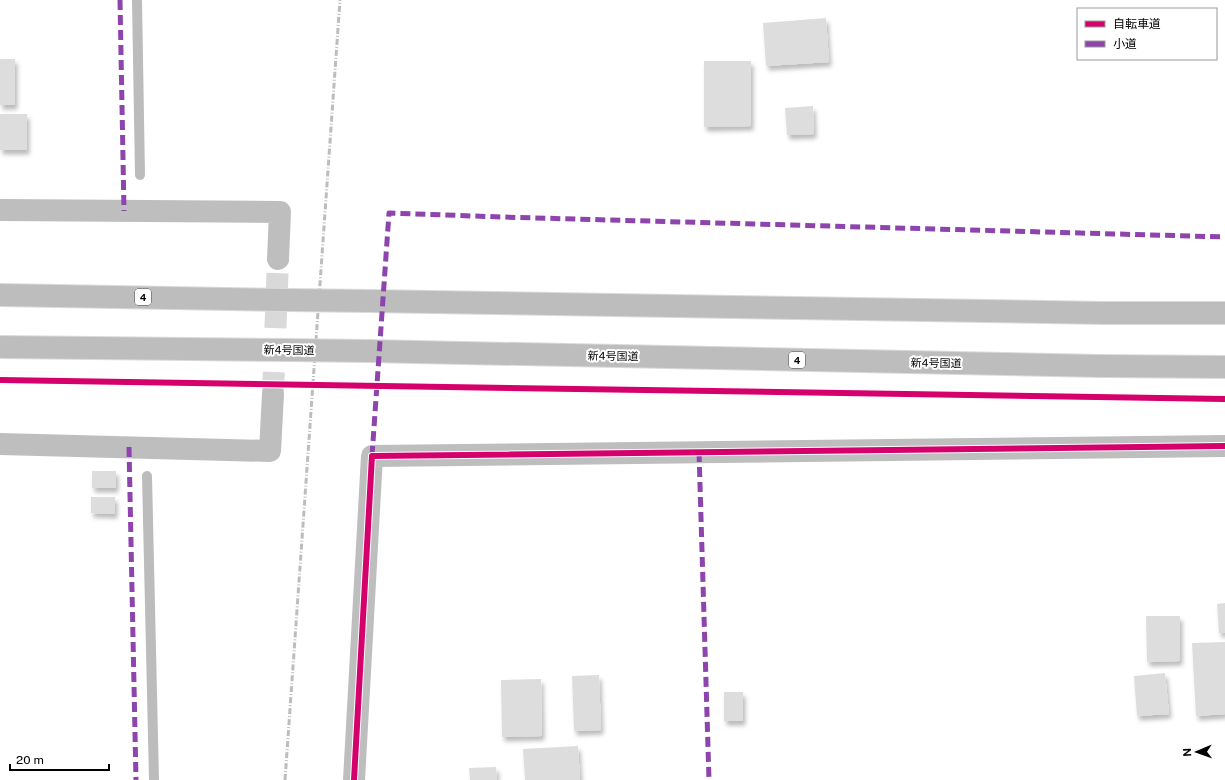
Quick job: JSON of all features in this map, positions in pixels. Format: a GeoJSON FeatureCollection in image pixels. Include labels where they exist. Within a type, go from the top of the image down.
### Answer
{"type":"FeatureCollection","features":[{"type":"Feature","properties":{"kind":"highway","name":"4"},"geometry":{"type":"LineString","coordinates":[[0,295],[1096,313],[1225,313]]}},
{"type":"Feature","properties":{"kind":"highway","name":"新4号国道"},"geometry":{"type":"LineString","coordinates":[[0,347],[369,351],[1092,366],[1225,367]]}},
{"type":"Feature","properties":{"kind":"street"},"geometry":{"type":"LineString","coordinates":[[0,210],[280,212],[278,259]]}},
{"type":"Feature","properties":{"kind":"street"},"geometry":{"type":"LineString","coordinates":[[0,444],[270,451],[273,394]]}},
{"type":"Feature","properties":{"kind":"street"},"geometry":{"type":"LineString","coordinates":[[354,780],[372,456],[1225,446]]}},
{"type":"Feature","properties":{"kind":"building"},"geometry":{"type":"Polygon","coordinates":[[[826,18],[829,62],[766,66],[763,23],[826,18]]]}},
{"type":"Feature","properties":{"kind":"building"},"geometry":{"type":"Polygon","coordinates":[[[0,59],[15,59],[15,105],[0,105],[0,59]]]}},
{"type":"Feature","properties":{"kind":"building"},"geometry":{"type":"Polygon","coordinates":[[[704,61],[751,61],[751,126],[704,127],[704,61]]]}},
{"type":"Feature","properties":{"kind":"building"},"geometry":{"type":"Polygon","coordinates":[[[813,106],[814,134],[787,135],[785,108],[813,106]]]}},
{"type":"Feature","properties":{"kind":"building"},"geometry":{"type":"Polygon","coordinates":[[[0,114],[27,114],[27,150],[0,150],[0,114]]]}},
{"type":"Feature","properties":{"kind":"building"},"geometry":{"type":"Polygon","coordinates":[[[92,471],[116,471],[116,488],[92,488],[92,471]]]}},
{"type":"Feature","properties":{"kind":"building"},"geometry":{"type":"Polygon","coordinates":[[[91,497],[115,497],[115,514],[91,513],[91,497]]]}},
{"type":"Feature","properties":{"kind":"building"},"geometry":{"type":"Polygon","coordinates":[[[1225,603],[1225,633],[1219,633],[1217,604],[1225,603]]]}},
{"type":"Feature","properties":{"kind":"building"},"geometry":{"type":"Polygon","coordinates":[[[1146,616],[1180,616],[1180,661],[1147,662],[1146,616]]]}},
{"type":"Feature","properties":{"kind":"building"},"geometry":{"type":"Polygon","coordinates":[[[1225,642],[1225,714],[1196,716],[1192,643],[1225,642]]]}},
{"type":"Feature","properties":{"kind":"building"},"geometry":{"type":"Polygon","coordinates":[[[1165,673],[1169,714],[1137,716],[1134,676],[1165,673]]]}},
{"type":"Feature","properties":{"kind":"building"},"geometry":{"type":"Polygon","coordinates":[[[599,675],[601,730],[574,731],[572,676],[599,675]]]}},
{"type":"Feature","properties":{"kind":"building"},"geometry":{"type":"Polygon","coordinates":[[[541,679],[542,736],[502,737],[501,680],[541,679]]]}},
{"type":"Feature","properties":{"kind":"building"},"geometry":{"type":"Polygon","coordinates":[[[724,692],[743,692],[743,721],[724,721],[724,692]]]}},
{"type":"Feature","properties":{"kind":"building"},"geometry":{"type":"Polygon","coordinates":[[[578,746],[580,780],[525,780],[523,749],[578,746]]]}},
{"type":"Feature","properties":{"kind":"building"},"geometry":{"type":"Polygon","coordinates":[[[496,767],[497,780],[470,780],[469,768],[496,767]]]}},
{"type":"Feature","properties":{"kind":"waterway"},"geometry":{"type":"LineString","coordinates":[[137,0],[140,175]]}},
{"type":"Feature","properties":{"kind":"waterway"},"geometry":{"type":"LineString","coordinates":[[147,476],[154,780]]}},
{"type":"Feature","properties":{"kind":"tunnel"},"geometry":{"type":"LineString","coordinates":[[273,394],[278,259]]}},
{"type":"Feature","properties":{"kind":"railway"},"geometry":{"type":"LineString","coordinates":[[285,780],[340,0]]}},
{"type":"Feature","properties":{"kind":"marked path"},"geometry":{"type":"LineString","coordinates":[[120,0],[124,211]]}},
{"type":"Feature","properties":{"kind":"marked path"},"geometry":{"type":"LineString","coordinates":[[372,456],[389,213],[1225,237]]}},
{"type":"Feature","properties":{"kind":"marked path"},"geometry":{"type":"LineString","coordinates":[[129,447],[136,780]]}},
{"type":"Feature","properties":{"kind":"marked path"},"geometry":{"type":"LineString","coordinates":[[699,452],[709,780]]}},
{"type":"Feature","properties":{"kind":"cycle path"},"geometry":{"type":"LineString","coordinates":[[0,380],[1225,399]]}},
{"type":"Feature","properties":{"kind":"cycle path"},"geometry":{"type":"LineString","coordinates":[[354,780],[372,456],[1225,446]]}}]}
